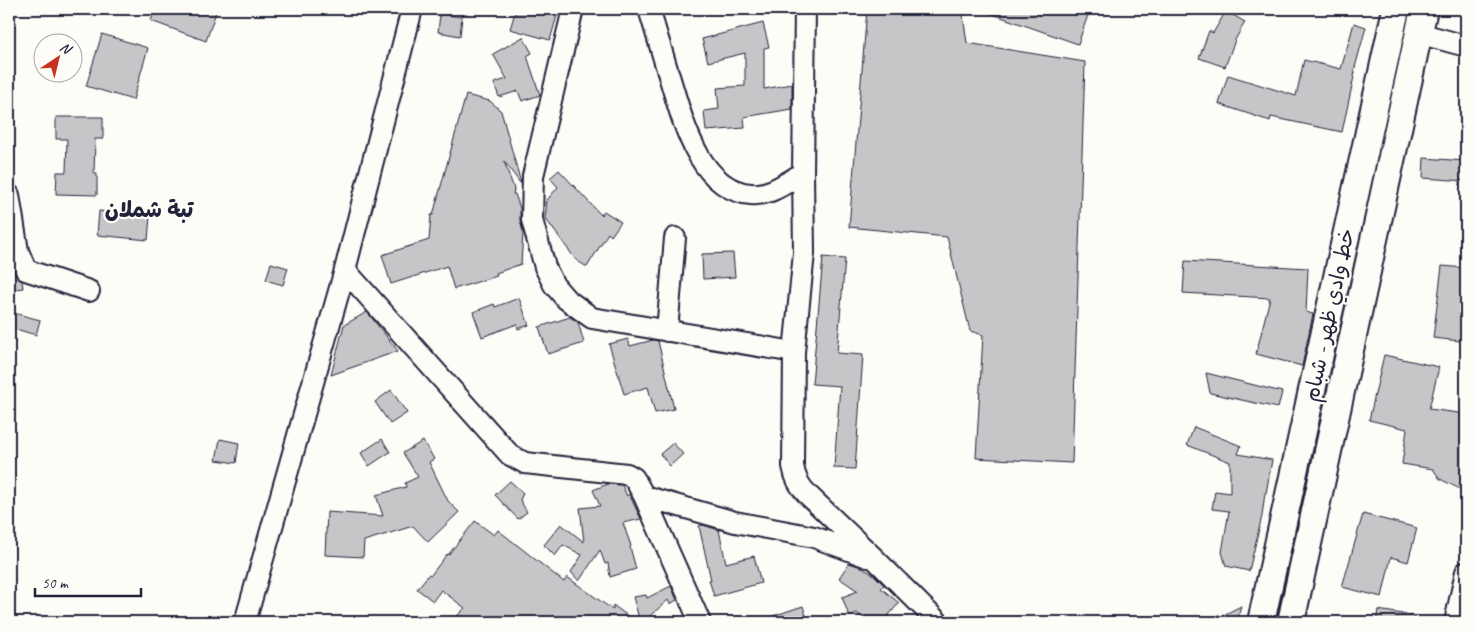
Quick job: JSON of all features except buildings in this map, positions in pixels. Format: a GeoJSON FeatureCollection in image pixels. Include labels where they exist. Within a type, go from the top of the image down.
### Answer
{"type":"FeatureCollection","features":[{"type":"Feature","properties":{"kind":"main road","name":"خط وادي ظهر - شبام"},"geometry":{"type":"LineString","coordinates":[[1261,622],[1396,9]]}},
{"type":"Feature","properties":{"kind":"main road","name":"خط وادي ظهر - شبام"},"geometry":{"type":"LineString","coordinates":[[1291,622],[1421,21]]}},
{"type":"Feature","properties":{"kind":"street"},"geometry":{"type":"LineString","coordinates":[[245,622],[344,270],[412,9]]}},
{"type":"Feature","properties":{"kind":"street"},"geometry":{"type":"LineString","coordinates":[[573,9],[533,176],[532,220],[545,268],[554,285],[566,299],[592,318],[794,352]]}},
{"type":"Feature","properties":{"kind":"street"},"geometry":{"type":"LineString","coordinates":[[649,9],[684,124],[693,147],[718,179],[732,189],[750,194],[763,194],[803,173]]}},
{"type":"Feature","properties":{"kind":"street"},"geometry":{"type":"LineString","coordinates":[[805,9],[804,254],[794,352],[793,466],[801,488],[938,622]]}},
{"type":"Feature","properties":{"kind":"street"},"geometry":{"type":"LineString","coordinates":[[1421,21],[1466,46]]}},
{"type":"Feature","properties":{"kind":"street"},"geometry":{"type":"LineString","coordinates":[[9,195],[18,252],[26,270],[88,291]]}},
{"type":"Feature","properties":{"kind":"street"},"geometry":{"type":"LineString","coordinates":[[667,331],[675,238]]}},
{"type":"Feature","properties":{"kind":"street"},"geometry":{"type":"LineString","coordinates":[[344,270],[510,455],[525,463],[628,474],[634,478],[644,496],[700,622]]}},
{"type":"Feature","properties":{"kind":"street"},"geometry":{"type":"LineString","coordinates":[[644,496],[735,522],[814,537],[875,559]]}},
{"type":"Feature","properties":{"kind":"street"},"geometry":{"type":"LineString","coordinates":[[1455,622],[1466,572]]}},
{"type":"Feature","properties":{"kind":"district","name":"تبة شملان"},"geometry":{"type":"Point","coordinates":[149,210]}}]}
